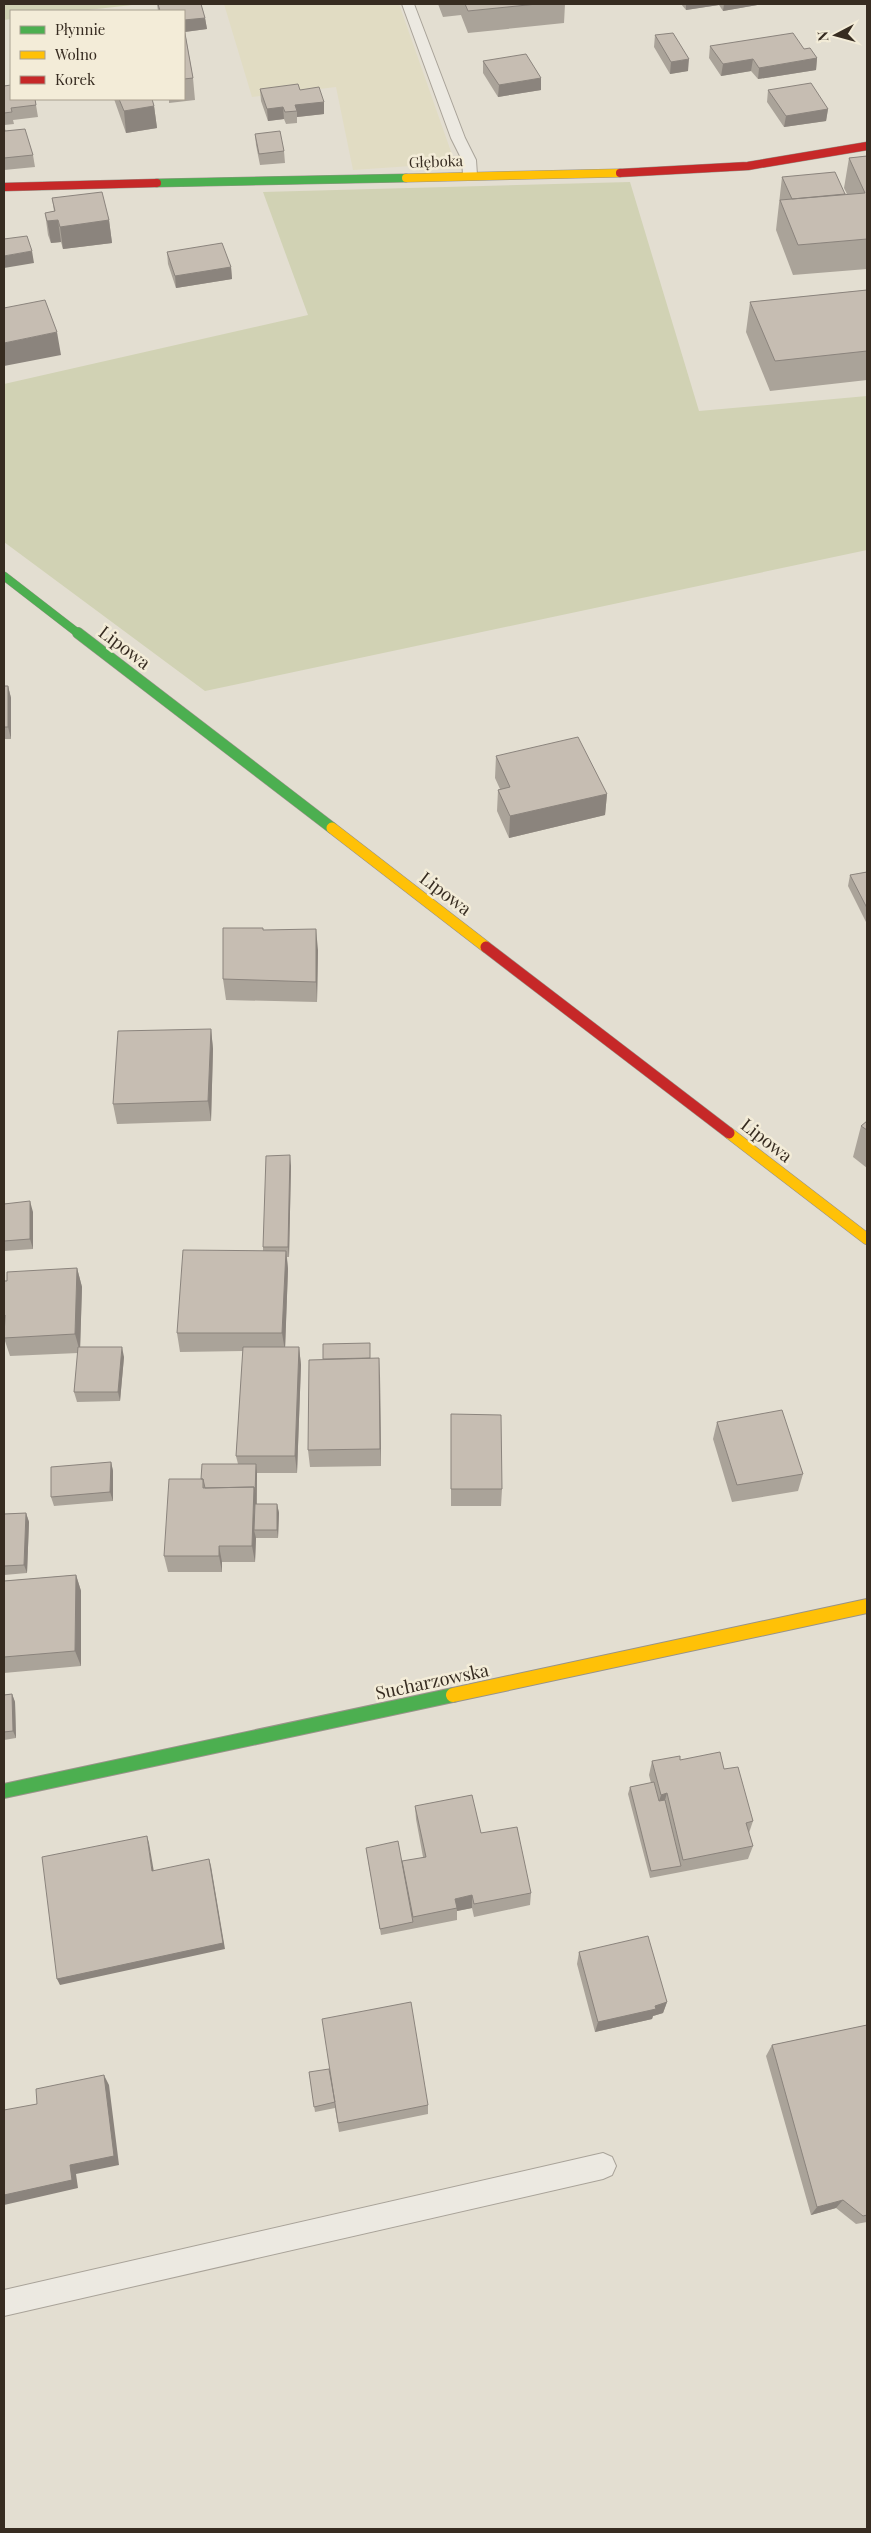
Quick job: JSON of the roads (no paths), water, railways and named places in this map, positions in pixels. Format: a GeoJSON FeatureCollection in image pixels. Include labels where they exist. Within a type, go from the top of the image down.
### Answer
{"type":"FeatureCollection","features":[{"type":"Feature","properties":{"kind":"street","name":"Głęboka"},"geometry":{"type":"LineString","coordinates":[[4,187],[707,170],[765,164],[867,146]]}},
{"type":"Feature","properties":{"kind":"street","name":"Lipowa"},"geometry":{"type":"LineString","coordinates":[[4,576],[867,1239]]}},
{"type":"Feature","properties":{"kind":"street","name":"Sucharzowska"},"geometry":{"type":"LineString","coordinates":[[4,1791],[867,1606]]}},
{"type":"Feature","properties":{"kind":"lane"},"geometry":{"type":"LineString","coordinates":[[408,4],[458,138],[469,160],[470,175]]}},
{"type":"Feature","properties":{"kind":"lane"},"geometry":{"type":"LineString","coordinates":[[4,2303],[603,2166]]}}]}
